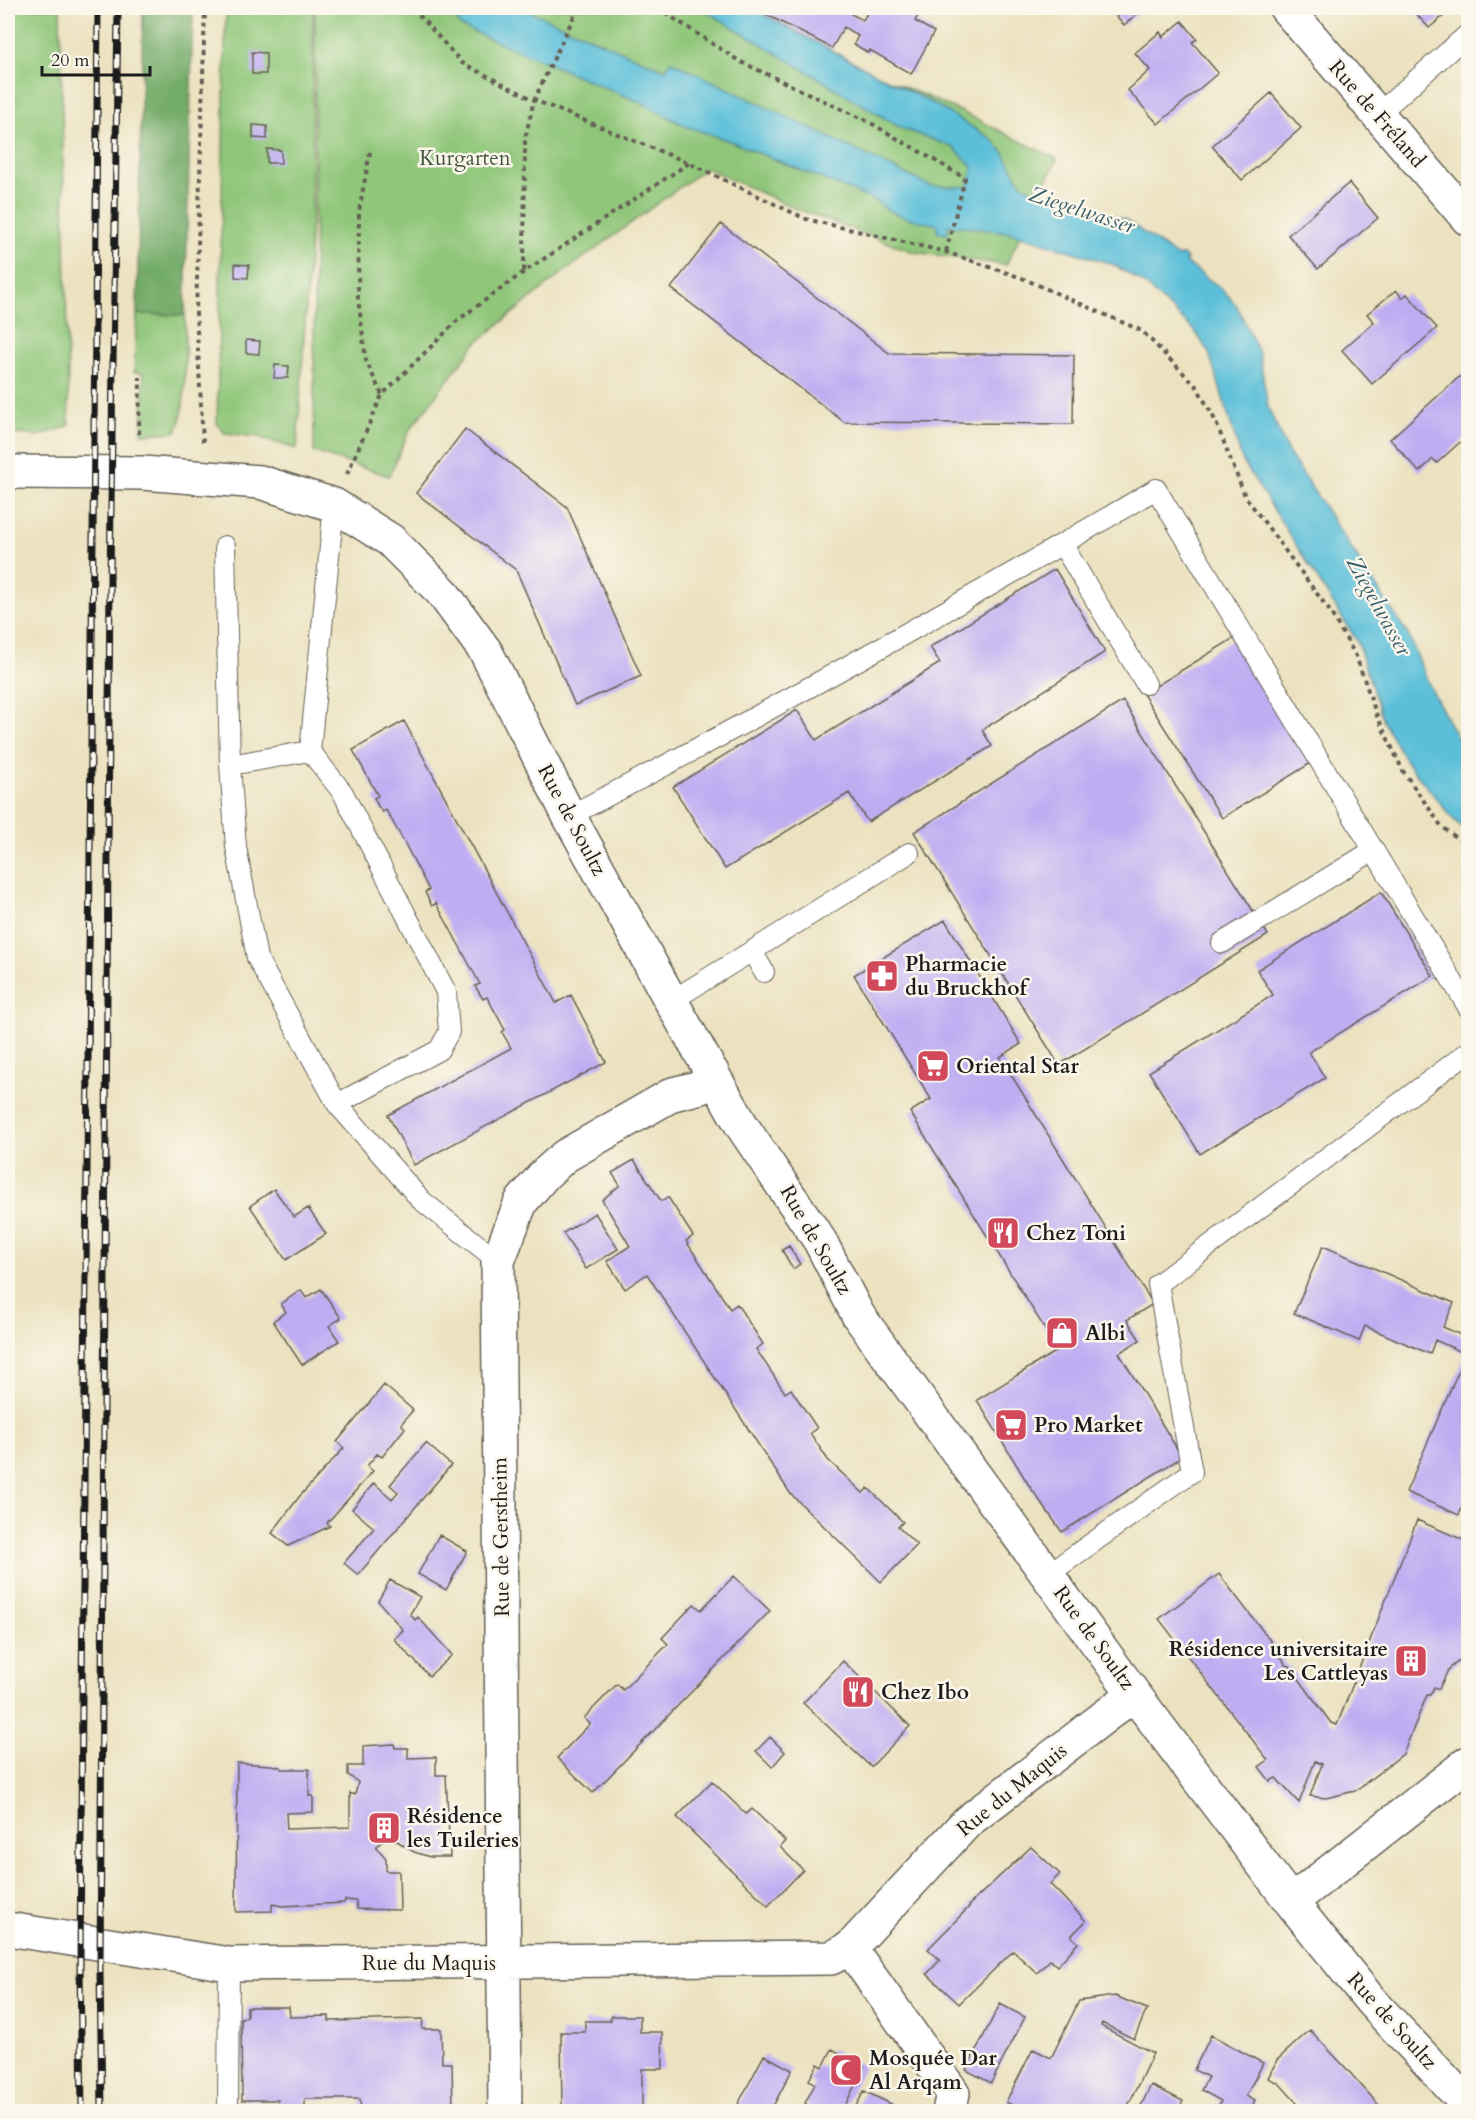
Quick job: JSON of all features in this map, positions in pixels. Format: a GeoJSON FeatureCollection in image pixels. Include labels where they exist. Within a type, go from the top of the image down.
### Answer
{"type":"FeatureCollection","features":[{"type":"Feature","properties":{"kind":"street","name":"Rue de Fréland"},"geometry":{"type":"LineString","coordinates":[[1286,8],[1468,219]]}},
{"type":"Feature","properties":{"kind":"street","name":"Rue de Soultz"},"geometry":{"type":"LineString","coordinates":[[8,472],[142,473],[260,482],[334,505],[390,540],[442,592],[486,652],[569,816],[671,1001],[742,1126],[820,1241],[858,1315],[1134,1694],[1291,1902],[1371,2001],[1468,2105]]}},
{"type":"Feature","properties":{"kind":"street","name":"Rue de Gerstheim"},"geometry":{"type":"LineString","coordinates":[[505,2112],[506,1962],[498,1261],[521,1202],[558,1162],[673,1094],[701,1087],[712,1072]]}},
{"type":"Feature","properties":{"kind":"street","name":"Rue du Maquis"},"geometry":{"type":"LineString","coordinates":[[8,1929],[229,1964],[831,1958],[850,1948],[967,1822],[1134,1694]]}},
{"type":"Feature","properties":{"kind":"street"},"geometry":{"type":"LineString","coordinates":[[1291,1902],[1468,1763]]}},
{"type":"Feature","properties":{"kind":"street"},"geometry":{"type":"LineString","coordinates":[[850,1948],[951,2102]]}},
{"type":"Feature","properties":{"kind":"lane"},"geometry":{"type":"LineString","coordinates":[[1378,114],[1468,34]]}},
{"type":"Feature","properties":{"kind":"lane"},"geometry":{"type":"LineString","coordinates":[[569,816],[674,762],[1156,489],[1468,1007]]}},
{"type":"Feature","properties":{"kind":"lane"},"geometry":{"type":"LineString","coordinates":[[334,505],[310,751],[343,794],[446,992],[449,1032],[439,1050],[337,1104]]}},
{"type":"Feature","properties":{"kind":"lane"},"geometry":{"type":"LineString","coordinates":[[1062,544],[1146,684]]}},
{"type":"Feature","properties":{"kind":"lane"},"geometry":{"type":"LineString","coordinates":[[225,546],[230,765],[236,847],[256,958],[337,1104],[422,1200],[498,1261]]}},
{"type":"Feature","properties":{"kind":"lane"},"geometry":{"type":"LineString","coordinates":[[230,765],[310,751]]}},
{"type":"Feature","properties":{"kind":"lane"},"geometry":{"type":"LineString","coordinates":[[1222,944],[1374,850]]}},
{"type":"Feature","properties":{"kind":"lane"},"geometry":{"type":"LineString","coordinates":[[671,1001],[909,853]]}},
{"type":"Feature","properties":{"kind":"lane"},"geometry":{"type":"LineString","coordinates":[[752,951],[764,972]]}},
{"type":"Feature","properties":{"kind":"lane"},"geometry":{"type":"LineString","coordinates":[[1047,1575],[1192,1472],[1158,1284],[1468,1052]]}},
{"type":"Feature","properties":{"kind":"lane"},"geometry":{"type":"LineString","coordinates":[[228,2112],[229,1964]]}},
{"type":"Feature","properties":{"kind":"path"},"geometry":{"type":"LineString","coordinates":[[202,440],[196,313],[205,8]]}},
{"type":"Feature","properties":{"kind":"path"},"geometry":{"type":"LineString","coordinates":[[413,8],[462,63],[534,100],[689,163],[806,219],[946,252],[1022,278],[1142,331],[1197,387],[1215,420],[1245,496],[1329,610],[1356,656],[1377,716],[1403,771],[1442,827],[1468,846]]}},
{"type":"Feature","properties":{"kind":"path"},"geometry":{"type":"LineString","coordinates":[[524,272],[525,139],[534,100],[578,8]]}},
{"type":"Feature","properties":{"kind":"path"},"geometry":{"type":"LineString","coordinates":[[657,8],[739,61],[868,122],[965,178],[946,252]]}},
{"type":"Feature","properties":{"kind":"path"},"geometry":{"type":"LineString","coordinates":[[370,152],[359,211],[358,298],[366,361],[382,395]]}},
{"type":"Feature","properties":{"kind":"path"},"geometry":{"type":"LineString","coordinates":[[334,505],[367,424],[382,395],[458,320],[524,272],[689,163]]}},
{"type":"Feature","properties":{"kind":"path"},"geometry":{"type":"LineString","coordinates":[[139,434],[140,377]]}},
{"type":"Feature","properties":{"kind":"green space"},"geometry":{"type":"Polygon","coordinates":[[[13,8],[60,8],[69,426],[38,436],[8,433],[8,92],[13,8]]]}},
{"type":"Feature","properties":{"kind":"green space"},"geometry":{"type":"Polygon","coordinates":[[[143,8],[193,8],[185,315],[137,314],[143,8]]]}},
{"type":"Feature","properties":{"kind":"green space"},"geometry":{"type":"Polygon","coordinates":[[[226,8],[313,8],[312,211],[297,449],[258,437],[225,433],[217,424],[226,8]]]}},
{"type":"Feature","properties":{"kind":"green space","name":"Kurgarten"},"geometry":{"type":"Polygon","coordinates":[[[315,8],[749,8],[811,46],[962,112],[1057,159],[1006,265],[914,252],[797,209],[706,168],[556,278],[476,343],[409,431],[389,476],[314,452],[315,8]]]}},
{"type":"Feature","properties":{"kind":"green space"},"geometry":{"type":"Polygon","coordinates":[[[137,314],[185,315],[184,396],[179,425],[175,432],[142,434],[144,373],[134,372],[137,314]]]}},
{"type":"Feature","properties":{"kind":"water","name":"Ziegelwasser"},"geometry":{"type":"Polygon","coordinates":[[[451,8],[522,8],[665,70],[671,61],[930,186],[968,187],[973,167],[953,147],[901,128],[701,8],[751,8],[936,105],[992,139],[1003,152],[1020,182],[1035,193],[1126,220],[1178,257],[1183,255],[1187,259],[1185,262],[1222,289],[1237,306],[1259,353],[1268,407],[1288,452],[1409,636],[1430,687],[1468,758],[1468,833],[1453,819],[1405,760],[1383,721],[1357,641],[1242,460],[1209,353],[1195,331],[1142,282],[1112,264],[1009,232],[949,225],[947,234],[937,232],[938,225],[896,214],[876,201],[727,140],[685,126],[644,104],[460,26],[451,8]]]}},
{"type":"Feature","properties":{"kind":"building"},"geometry":{"type":"Polygon","coordinates":[[[758,8],[855,8],[851,14],[863,20],[870,8],[911,8],[920,13],[915,21],[934,32],[911,74],[870,50],[868,53],[854,44],[858,36],[844,27],[832,48],[757,10],[758,8]]]}},
{"type":"Feature","properties":{"kind":"building"},"geometry":{"type":"Polygon","coordinates":[[[1109,8],[1144,8],[1124,25],[1109,8]]]}},
{"type":"Feature","properties":{"kind":"building"},"geometry":{"type":"Polygon","coordinates":[[[1411,8],[1453,8],[1429,28],[1411,8]]]}},
{"type":"Feature","properties":{"kind":"building"},"geometry":{"type":"Polygon","coordinates":[[[1182,21],[1197,39],[1192,42],[1218,73],[1158,124],[1128,90],[1150,70],[1135,53],[1160,32],[1163,37],[1182,21]]]}},
{"type":"Feature","properties":{"kind":"building"},"geometry":{"type":"Polygon","coordinates":[[[252,52],[266,53],[266,74],[252,74],[252,52]]]}},
{"type":"Feature","properties":{"kind":"building"},"geometry":{"type":"Polygon","coordinates":[[[1271,93],[1301,128],[1242,180],[1212,146],[1271,93]]]}},
{"type":"Feature","properties":{"kind":"building"},"geometry":{"type":"Polygon","coordinates":[[[253,125],[267,126],[267,139],[253,138],[253,125]]]}},
{"type":"Feature","properties":{"kind":"building"},"geometry":{"type":"Polygon","coordinates":[[[267,149],[281,150],[281,163],[267,163],[267,149]]]}},
{"type":"Feature","properties":{"kind":"building"},"geometry":{"type":"Polygon","coordinates":[[[1349,183],[1378,218],[1318,269],[1288,235],[1349,183]]]}},
{"type":"Feature","properties":{"kind":"building"},"geometry":{"type":"Polygon","coordinates":[[[721,224],[889,353],[1074,355],[1073,424],[844,422],[671,288],[721,224]]]}},
{"type":"Feature","properties":{"kind":"building"},"geometry":{"type":"Polygon","coordinates":[[[235,264],[249,265],[248,278],[235,277],[235,264]]]}},
{"type":"Feature","properties":{"kind":"building"},"geometry":{"type":"Polygon","coordinates":[[[1396,290],[1402,298],[1407,294],[1437,328],[1372,384],[1342,350],[1374,322],[1367,314],[1396,290]]]}},
{"type":"Feature","properties":{"kind":"building"},"geometry":{"type":"Polygon","coordinates":[[[246,340],[260,341],[259,354],[246,353],[246,340]]]}},
{"type":"Feature","properties":{"kind":"building"},"geometry":{"type":"Polygon","coordinates":[[[275,365],[289,366],[288,378],[274,378],[275,365]]]}},
{"type":"Feature","properties":{"kind":"building"},"geometry":{"type":"Polygon","coordinates":[[[1468,369],[1468,435],[1437,463],[1433,459],[1419,472],[1390,439],[1468,369]]]}},
{"type":"Feature","properties":{"kind":"building"},"geometry":{"type":"Polygon","coordinates":[[[465,429],[567,507],[641,676],[575,705],[516,570],[416,493],[465,429]]]}},
{"type":"Feature","properties":{"kind":"building"},"geometry":{"type":"Polygon","coordinates":[[[1055,569],[1105,652],[982,730],[992,746],[868,822],[849,793],[725,869],[673,787],[797,710],[816,740],[940,663],[930,647],[1055,569]]]}},
{"type":"Feature","properties":{"kind":"building"},"geometry":{"type":"Polygon","coordinates":[[[1234,638],[1311,763],[1222,818],[1143,694],[1234,638]]]}},
{"type":"Feature","properties":{"kind":"building"},"geometry":{"type":"Polygon","coordinates":[[[1123,701],[1268,935],[1059,1065],[914,832],[1123,701]]]}},
{"type":"Feature","properties":{"kind":"building"},"geometry":{"type":"Polygon","coordinates":[[[404,721],[556,1003],[571,995],[606,1062],[414,1165],[388,1115],[511,1048],[502,1032],[505,1030],[487,997],[483,999],[475,986],[480,984],[436,903],[432,906],[425,892],[429,890],[404,842],[386,810],[382,812],[378,806],[374,798],[378,796],[353,750],[404,721]]]}},
{"type":"Feature","properties":{"kind":"building"},"geometry":{"type":"Polygon","coordinates":[[[1381,892],[1433,976],[1309,1052],[1325,1078],[1200,1154],[1149,1072],[1273,995],[1257,970],[1381,892]]]}},
{"type":"Feature","properties":{"kind":"building"},"geometry":{"type":"Polygon","coordinates":[[[945,920],[1021,1044],[1000,1057],[1153,1304],[1127,1320],[1140,1340],[1119,1353],[1182,1457],[1062,1532],[1030,1487],[977,1400],[1058,1350],[910,1112],[931,1099],[854,975],[945,920]]]}},
{"type":"Feature","properties":{"kind":"building"},"geometry":{"type":"Polygon","coordinates":[[[634,1160],[661,1201],[668,1197],[693,1236],[686,1241],[730,1309],[737,1304],[763,1344],[756,1349],[785,1393],[791,1389],[817,1428],[810,1433],[828,1460],[863,1493],[868,1488],[903,1522],[898,1527],[917,1545],[881,1582],[790,1493],[647,1274],[625,1289],[607,1261],[630,1246],[602,1200],[620,1185],[612,1173],[634,1160]]]}},
{"type":"Feature","properties":{"kind":"building"},"geometry":{"type":"Polygon","coordinates":[[[274,1189],[294,1217],[308,1208],[326,1234],[286,1260],[250,1206],[274,1189]]]}},
{"type":"Feature","properties":{"kind":"building"},"geometry":{"type":"Polygon","coordinates":[[[595,1213],[618,1249],[586,1269],[563,1233],[595,1213]]]}},
{"type":"Feature","properties":{"kind":"building"},"geometry":{"type":"Polygon","coordinates":[[[789,1246],[800,1264],[793,1269],[782,1250],[789,1246]]]}},
{"type":"Feature","properties":{"kind":"building"},"geometry":{"type":"Polygon","coordinates":[[[1323,1246],[1454,1303],[1443,1327],[1468,1338],[1468,1493],[1459,1515],[1406,1492],[1466,1354],[1435,1340],[1430,1354],[1365,1326],[1359,1341],[1294,1313],[1323,1246]]]}},
{"type":"Feature","properties":{"kind":"building"},"geometry":{"type":"Polygon","coordinates":[[[321,1289],[341,1318],[329,1326],[339,1341],[302,1365],[273,1321],[286,1312],[281,1304],[301,1290],[306,1298],[321,1289]]]}},
{"type":"Feature","properties":{"kind":"building"},"geometry":{"type":"Polygon","coordinates":[[[384,1385],[413,1410],[401,1424],[405,1428],[382,1457],[377,1454],[367,1466],[373,1471],[327,1523],[330,1526],[288,1546],[272,1533],[299,1497],[344,1448],[337,1442],[384,1385]]]}},
{"type":"Feature","properties":{"kind":"building"},"geometry":{"type":"Polygon","coordinates":[[[426,1443],[451,1465],[358,1575],[344,1563],[374,1528],[352,1509],[374,1483],[392,1499],[398,1492],[390,1485],[426,1443]]]}},
{"type":"Feature","properties":{"kind":"building","name":"Résidence universitaire Les Cattleyas"},"geometry":{"type":"Polygon","coordinates":[[[1417,1520],[1468,1542],[1468,1653],[1448,1670],[1439,1689],[1434,1687],[1430,1695],[1427,1695],[1403,1754],[1355,1791],[1326,1798],[1310,1796],[1322,1764],[1315,1761],[1299,1803],[1276,1778],[1270,1781],[1259,1767],[1268,1760],[1159,1619],[1219,1574],[1279,1652],[1277,1655],[1283,1659],[1286,1667],[1289,1665],[1331,1723],[1337,1725],[1417,1520]]]}},
{"type":"Feature","properties":{"kind":"building"},"geometry":{"type":"Polygon","coordinates":[[[439,1535],[467,1551],[446,1590],[418,1574],[439,1535]]]}},
{"type":"Feature","properties":{"kind":"building"},"geometry":{"type":"Polygon","coordinates":[[[734,1576],[770,1611],[593,1793],[557,1758],[590,1724],[584,1718],[617,1684],[623,1690],[668,1644],[662,1638],[694,1604],[701,1610],[734,1576]]]}},
{"type":"Feature","properties":{"kind":"building"},"geometry":{"type":"Polygon","coordinates":[[[390,1580],[420,1597],[410,1614],[415,1620],[418,1617],[452,1655],[429,1676],[394,1639],[403,1630],[378,1601],[390,1580]]]}},
{"type":"Feature","properties":{"kind":"building"},"geometry":{"type":"Polygon","coordinates":[[[843,1661],[910,1726],[871,1767],[803,1703],[843,1661]]]}},
{"type":"Feature","properties":{"kind":"building"},"geometry":{"type":"Polygon","coordinates":[[[770,1737],[785,1752],[772,1767],[756,1751],[770,1737]]]}},
{"type":"Feature","properties":{"kind":"building","name":"Résidence les Tuileries"},"geometry":{"type":"Polygon","coordinates":[[[394,1744],[395,1748],[408,1748],[408,1758],[436,1757],[436,1775],[446,1775],[450,1857],[430,1857],[414,1852],[388,1835],[376,1847],[386,1858],[386,1871],[399,1871],[400,1910],[357,1909],[356,1901],[345,1900],[344,1903],[282,1906],[272,1904],[272,1911],[236,1912],[237,1763],[271,1765],[281,1767],[281,1769],[309,1769],[309,1796],[313,1796],[313,1812],[286,1813],[287,1829],[350,1827],[350,1793],[355,1795],[358,1782],[348,1775],[348,1766],[363,1766],[363,1746],[394,1744]]]}},
{"type":"Feature","properties":{"kind":"building"},"geometry":{"type":"Polygon","coordinates":[[[712,1781],[746,1814],[752,1809],[770,1826],[785,1841],[780,1847],[803,1870],[768,1906],[677,1817],[712,1781]]]}},
{"type":"Feature","properties":{"kind":"building"},"geometry":{"type":"Polygon","coordinates":[[[1031,1847],[1060,1874],[1050,1884],[1086,1921],[1071,1936],[1078,1943],[1057,1966],[1050,1960],[1037,1973],[1013,1951],[959,2004],[927,1974],[940,1960],[928,1949],[969,1905],[1031,1847]]]}},
{"type":"Feature","properties":{"kind":"building"},"geometry":{"type":"Polygon","coordinates":[[[1115,1996],[1147,2009],[1134,2039],[1102,2023],[1101,2026],[1153,2053],[1125,2112],[1026,2112],[1006,2102],[1033,2049],[1051,2058],[1079,2001],[1115,1996]]]}},
{"type":"Feature","properties":{"kind":"building"},"geometry":{"type":"Polygon","coordinates":[[[1000,2004],[1025,2017],[991,2083],[966,2070],[1000,2004]]]}},
{"type":"Feature","properties":{"kind":"building"},"geometry":{"type":"Polygon","coordinates":[[[247,2007],[289,2007],[290,2017],[329,2016],[329,2021],[423,2019],[422,2029],[441,2029],[442,2063],[452,2063],[453,2112],[361,2112],[360,2099],[305,2099],[305,2111],[278,2111],[278,2100],[242,2100],[241,2018],[247,2017],[247,2007]]]}},
{"type":"Feature","properties":{"kind":"building"},"geometry":{"type":"Polygon","coordinates":[[[611,2016],[640,2016],[640,2032],[662,2032],[663,2069],[642,2069],[642,2112],[562,2112],[561,2032],[585,2032],[585,2021],[610,2021],[611,2016]]]}},
{"type":"Feature","properties":{"kind":"building"},"geometry":{"type":"Polygon","coordinates":[[[1310,2030],[1385,2112],[1305,2112],[1279,2083],[1268,2078],[1277,2060],[1310,2030]]]}},
{"type":"Feature","properties":{"kind":"building"},"geometry":{"type":"Polygon","coordinates":[[[1211,2035],[1263,2063],[1246,2096],[1255,2101],[1250,2112],[1215,2112],[1221,2101],[1201,2090],[1208,2077],[1194,2070],[1211,2035]]]}},
{"type":"Feature","properties":{"kind":"building"},"geometry":{"type":"Polygon","coordinates":[[[832,2049],[864,2066],[842,2112],[815,2112],[805,2103],[815,2084],[809,2080],[818,2064],[823,2067],[832,2049]]]}},
{"type":"Feature","properties":{"kind":"building"},"geometry":{"type":"Polygon","coordinates":[[[764,2055],[792,2070],[770,2112],[734,2112],[764,2055]]]}},
{"type":"Feature","properties":{"kind":"building"},"geometry":{"type":"Polygon","coordinates":[[[1151,2085],[1183,2101],[1177,2112],[1138,2112],[1151,2085]]]}},
{"type":"Feature","properties":{"kind":"building"},"geometry":{"type":"Polygon","coordinates":[[[864,2091],[887,2102],[906,2112],[853,2112],[864,2091]]]}},
{"type":"Feature","properties":{"kind":"railway"},"geometry":{"type":"LineString","coordinates":[[82,2112],[80,1967],[82,1695],[98,8]]}},
{"type":"Feature","properties":{"kind":"railway"},"geometry":{"type":"LineString","coordinates":[[102,2112],[100,1970],[110,578],[118,8]]}},
{"type":"Feature","properties":{"kind":"place","name":"Pharmacie du Bruckhof"},"geometry":{"type":"Point","coordinates":[882,976]}},
{"type":"Feature","properties":{"kind":"place","name":"Oriental Star"},"geometry":{"type":"Point","coordinates":[933,1066]}},
{"type":"Feature","properties":{"kind":"place","name":"Chez Toni"},"geometry":{"type":"Point","coordinates":[1003,1233]}},
{"type":"Feature","properties":{"kind":"place","name":"Albi"},"geometry":{"type":"Point","coordinates":[1062,1333]}},
{"type":"Feature","properties":{"kind":"place","name":"Pro Market"},"geometry":{"type":"Point","coordinates":[1011,1425]}},
{"type":"Feature","properties":{"kind":"place","name":"Résidence universitaire Les Cattleyas"},"geometry":{"type":"Point","coordinates":[1411,1661]}},
{"type":"Feature","properties":{"kind":"place","name":"Chez Ibo"},"geometry":{"type":"Point","coordinates":[858,1692]}},
{"type":"Feature","properties":{"kind":"place","name":"Résidence les Tuileries"},"geometry":{"type":"Point","coordinates":[384,1828]}},
{"type":"Feature","properties":{"kind":"place","name":"Mosquée Dar Al Arqam"},"geometry":{"type":"Point","coordinates":[846,2070]}}]}
